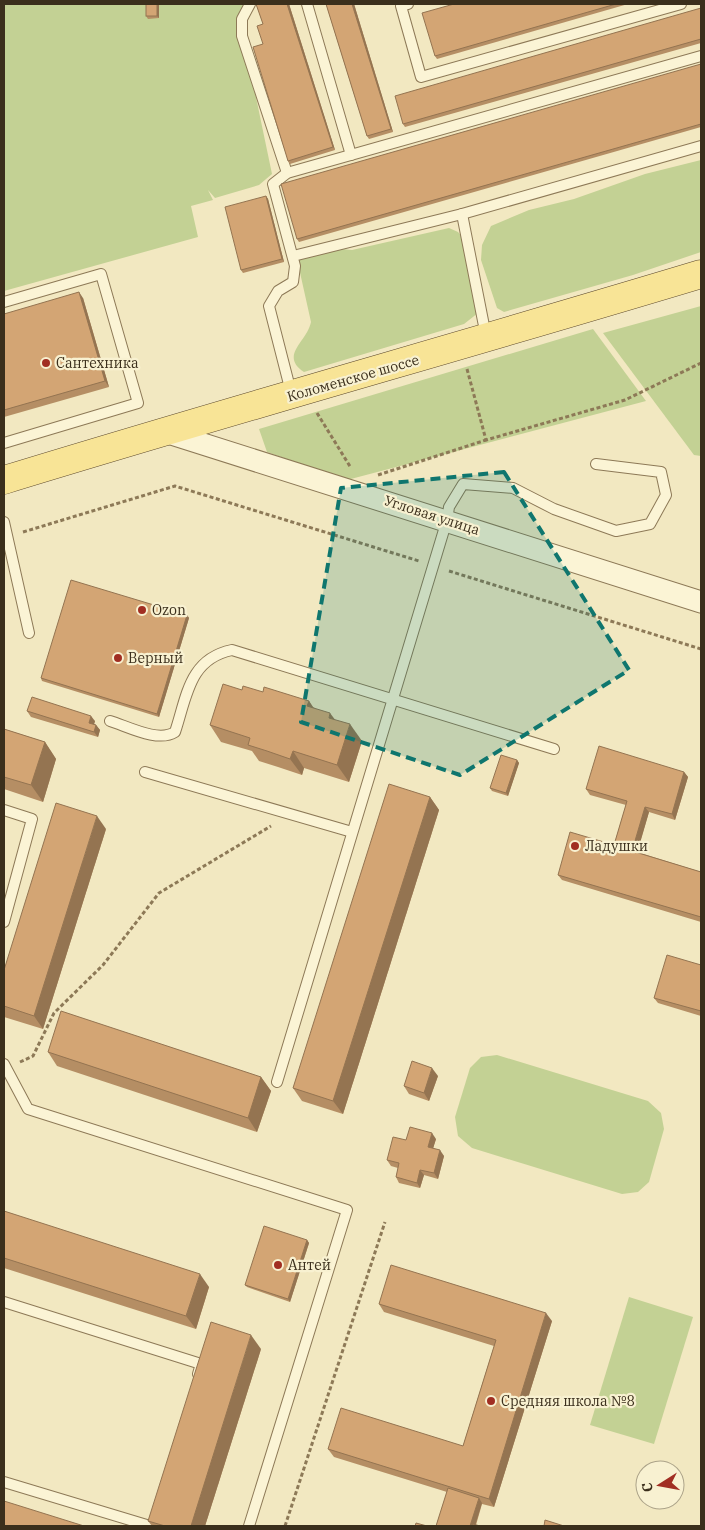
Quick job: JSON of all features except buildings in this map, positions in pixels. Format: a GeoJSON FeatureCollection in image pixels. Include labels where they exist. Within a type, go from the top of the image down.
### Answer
{"type":"FeatureCollection","features":[{"type":"Feature","properties":{"kind":"main road","name":"Коломенское шоссе"},"geometry":{"type":"LineString","coordinates":[[4,480],[162,431],[302,401],[460,347],[701,274]]}},
{"type":"Feature","properties":{"kind":"street","name":"Угловая улица"},"geometry":{"type":"LineString","coordinates":[[162,431],[356,486],[447,520],[701,602]]}},
{"type":"Feature","properties":{"kind":"lane"},"geometry":{"type":"LineString","coordinates":[[250,4],[242,19],[242,36],[287,173]]}},
{"type":"Feature","properties":{"kind":"lane"},"geometry":{"type":"LineString","coordinates":[[307,4],[351,155]]}},
{"type":"Feature","properties":{"kind":"lane"},"geometry":{"type":"LineString","coordinates":[[403,4],[421,77],[681,4]]}},
{"type":"Feature","properties":{"kind":"lane"},"geometry":{"type":"LineString","coordinates":[[302,401],[269,306],[278,291],[293,282],[295,266],[273,184],[287,173],[701,56]]}},
{"type":"Feature","properties":{"kind":"lane"},"geometry":{"type":"LineString","coordinates":[[293,256],[462,214],[701,146]]}},
{"type":"Feature","properties":{"kind":"lane"},"geometry":{"type":"LineString","coordinates":[[462,214],[486,339]]}},
{"type":"Feature","properties":{"kind":"lane"},"geometry":{"type":"LineString","coordinates":[[4,302],[101,274],[138,403],[4,442]]}},
{"type":"Feature","properties":{"kind":"lane"},"geometry":{"type":"LineString","coordinates":[[277,1082],[447,520],[449,507],[463,484],[513,488],[554,509],[616,531],[650,524],[666,495],[660,472],[596,464]]}},
{"type":"Feature","properties":{"kind":"lane"},"geometry":{"type":"LineString","coordinates":[[4,522],[29,633]]}},
{"type":"Feature","properties":{"kind":"lane"},"geometry":{"type":"LineString","coordinates":[[110,721],[154,735],[169,736],[175,732],[198,670],[209,658],[232,650],[554,749]]}},
{"type":"Feature","properties":{"kind":"lane"},"geometry":{"type":"LineString","coordinates":[[145,772],[352,832]]}},
{"type":"Feature","properties":{"kind":"lane"},"geometry":{"type":"LineString","coordinates":[[4,810],[32,819],[4,922]]}},
{"type":"Feature","properties":{"kind":"lane"},"geometry":{"type":"LineString","coordinates":[[5,1067],[28,1108],[347,1210],[249,1526]]}},
{"type":"Feature","properties":{"kind":"lane"},"geometry":{"type":"LineString","coordinates":[[4,1302],[201,1364],[195,1383]]}},
{"type":"Feature","properties":{"kind":"lane"},"geometry":{"type":"LineString","coordinates":[[4,1482],[153,1523]]}},
{"type":"Feature","properties":{"kind":"path"},"geometry":{"type":"LineString","coordinates":[[460,347],[486,440]]}},
{"type":"Feature","properties":{"kind":"path"},"geometry":{"type":"LineString","coordinates":[[302,401],[356,486],[486,440],[625,400],[701,363]]}},
{"type":"Feature","properties":{"kind":"path"},"geometry":{"type":"LineString","coordinates":[[7,537],[175,486],[701,649]]}},
{"type":"Feature","properties":{"kind":"path"},"geometry":{"type":"LineString","coordinates":[[5,1067],[33,1056],[54,1014],[103,965],[159,893],[290,814]]}},
{"type":"Feature","properties":{"kind":"path"},"geometry":{"type":"LineString","coordinates":[[285,1526],[385,1222]]}},
{"type":"Feature","properties":{"kind":"highlighted area"},"geometry":{"type":"Polygon","coordinates":[[[504,472],[629,670],[460,775],[301,722],[341,488],[504,472]]]}},
{"type":"Feature","properties":{"kind":"green space"},"geometry":{"type":"Polygon","coordinates":[[[4,4],[247,4],[239,16],[272,174],[259,185],[215,198],[208,190],[213,200],[191,206],[198,237],[4,291],[4,4]]]}},
{"type":"Feature","properties":{"kind":"green space"},"geometry":{"type":"Polygon","coordinates":[[[701,160],[701,252],[633,275],[504,312],[497,308],[481,260],[482,245],[491,226],[529,210],[574,199],[645,174],[701,160]]]}},
{"type":"Feature","properties":{"kind":"green space"},"geometry":{"type":"Polygon","coordinates":[[[449,228],[458,232],[463,238],[478,313],[464,324],[304,372],[297,366],[294,354],[309,329],[311,322],[297,259],[342,249],[352,250],[449,228]]]}},
{"type":"Feature","properties":{"kind":"green space"},"geometry":{"type":"Polygon","coordinates":[[[701,306],[701,456],[694,455],[603,333],[701,306]]]}},
{"type":"Feature","properties":{"kind":"green space"},"geometry":{"type":"Polygon","coordinates":[[[593,329],[646,401],[347,480],[267,452],[259,429],[593,329]]]}},
{"type":"Feature","properties":{"kind":"green space"},"geometry":{"type":"Polygon","coordinates":[[[497,1055],[648,1101],[661,1113],[664,1129],[649,1182],[638,1192],[622,1194],[472,1148],[458,1136],[455,1117],[470,1068],[481,1057],[497,1055]]]}},
{"type":"Feature","properties":{"kind":"green space"},"geometry":{"type":"Polygon","coordinates":[[[629,1297],[693,1317],[654,1444],[590,1425],[629,1297]]]}},
{"type":"Feature","properties":{"kind":"place","name":"Сантехника"},"geometry":{"type":"Point","coordinates":[46,363]}},
{"type":"Feature","properties":{"kind":"place","name":"Ozon"},"geometry":{"type":"Point","coordinates":[142,610]}},
{"type":"Feature","properties":{"kind":"place","name":"Верный"},"geometry":{"type":"Point","coordinates":[118,658]}},
{"type":"Feature","properties":{"kind":"place","name":"Ладушки"},"geometry":{"type":"Point","coordinates":[575,846]}},
{"type":"Feature","properties":{"kind":"place","name":"Антей"},"geometry":{"type":"Point","coordinates":[278,1265]}},
{"type":"Feature","properties":{"kind":"place","name":"Средняя школа №8"},"geometry":{"type":"Point","coordinates":[491,1401]}}]}
